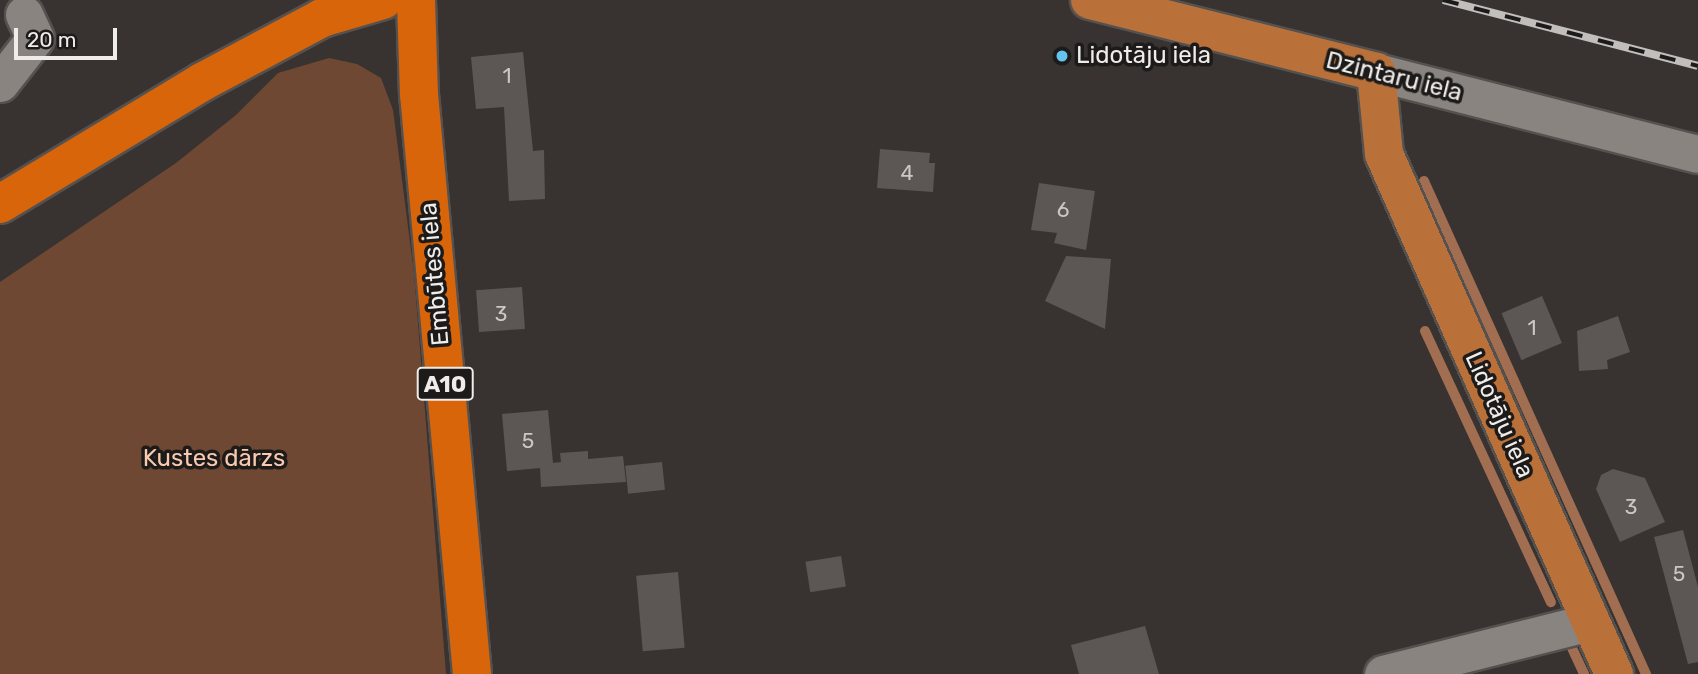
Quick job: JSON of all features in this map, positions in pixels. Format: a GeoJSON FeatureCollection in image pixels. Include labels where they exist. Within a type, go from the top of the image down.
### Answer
{"type":"FeatureCollection","features":[{"type":"Feature","properties":{"kind":"highway"},"geometry":{"type":"LineString","coordinates":[[0,204],[202,82],[322,18],[383,0]]}},
{"type":"Feature","properties":{"kind":"highway","name":"Embūtes iela"},"geometry":{"type":"LineString","coordinates":[[416,0],[419,94],[472,674]]}},
{"type":"Feature","properties":{"kind":"main road","name":"Dzintaru iela"},"geometry":{"type":"LineString","coordinates":[[1090,0],[1376,72]]}},
{"type":"Feature","properties":{"kind":"main road","name":"Lidotāju iela"},"geometry":{"type":"LineString","coordinates":[[1376,72],[1384,154],[1615,674]]}},
{"type":"Feature","properties":{"kind":"street"},"geometry":{"type":"LineString","coordinates":[[0,83],[35,38],[24,14]]}},
{"type":"Feature","properties":{"kind":"street","name":"Dzintaru iela"},"geometry":{"type":"LineString","coordinates":[[1376,72],[1698,154]]}},
{"type":"Feature","properties":{"kind":"street"},"geometry":{"type":"LineString","coordinates":[[1383,674],[1590,622]]}},
{"type":"Feature","properties":{"kind":"green space","name":"Kustes dārzs"},"geometry":{"type":"Polygon","coordinates":[[[329,58],[357,64],[381,78],[393,110],[414,273],[446,674],[0,674],[0,282],[176,163],[236,115],[278,73],[329,58]]]}},
{"type":"Feature","properties":{"kind":"building"},"geometry":{"type":"Polygon","coordinates":[[[523,52],[533,151],[544,150],[545,199],[509,201],[504,107],[476,109],[471,57],[523,52]]]}},
{"type":"Feature","properties":{"kind":"building"},"geometry":{"type":"Polygon","coordinates":[[[880,149],[930,153],[929,163],[935,163],[933,192],[877,188],[880,149]]]}},
{"type":"Feature","properties":{"kind":"building"},"geometry":{"type":"Polygon","coordinates":[[[1039,183],[1095,191],[1086,250],[1054,243],[1057,233],[1031,230],[1039,183]]]}},
{"type":"Feature","properties":{"kind":"building"},"geometry":{"type":"Polygon","coordinates":[[[1066,256],[1111,259],[1105,329],[1045,301],[1066,256]]]}},
{"type":"Feature","properties":{"kind":"building"},"geometry":{"type":"Polygon","coordinates":[[[522,287],[525,329],[479,332],[476,290],[522,287]]]}},
{"type":"Feature","properties":{"kind":"building"},"geometry":{"type":"Polygon","coordinates":[[[1542,296],[1562,343],[1521,360],[1501,313],[1542,296]]]}},
{"type":"Feature","properties":{"kind":"building"},"geometry":{"type":"Polygon","coordinates":[[[1618,316],[1630,352],[1607,360],[1608,369],[1579,371],[1577,331],[1618,316]]]}},
{"type":"Feature","properties":{"kind":"building"},"geometry":{"type":"Polygon","coordinates":[[[548,410],[553,463],[561,462],[560,453],[588,451],[588,459],[623,456],[626,482],[541,487],[540,468],[507,471],[502,414],[548,410]]]}},
{"type":"Feature","properties":{"kind":"building"},"geometry":{"type":"Polygon","coordinates":[[[662,462],[665,490],[628,494],[625,466],[662,462]]]}},
{"type":"Feature","properties":{"kind":"building"},"geometry":{"type":"Polygon","coordinates":[[[1613,469],[1645,478],[1665,522],[1620,542],[1596,489],[1601,475],[1613,469]]]}},
{"type":"Feature","properties":{"kind":"building"},"geometry":{"type":"Polygon","coordinates":[[[1683,530],[1698,587],[1698,662],[1688,664],[1654,537],[1683,530]]]}},
{"type":"Feature","properties":{"kind":"building"},"geometry":{"type":"Polygon","coordinates":[[[841,556],[846,587],[810,592],[805,562],[841,556]]]}},
{"type":"Feature","properties":{"kind":"building"},"geometry":{"type":"Polygon","coordinates":[[[678,572],[685,648],[643,651],[636,576],[678,572]]]}},
{"type":"Feature","properties":{"kind":"building"},"geometry":{"type":"Polygon","coordinates":[[[1145,626],[1159,674],[1079,674],[1071,645],[1145,626]]]}},
{"type":"Feature","properties":{"kind":"waterway"},"geometry":{"type":"LineString","coordinates":[[1424,181],[1646,674]]}},
{"type":"Feature","properties":{"kind":"waterway"},"geometry":{"type":"LineString","coordinates":[[1425,331],[1551,602]]}},
{"type":"Feature","properties":{"kind":"waterway"},"geometry":{"type":"LineString","coordinates":[[1572,648],[1584,674]]}},
{"type":"Feature","properties":{"kind":"railway"},"geometry":{"type":"LineString","coordinates":[[1443,0],[1698,66]]}},
{"type":"Feature","properties":{"kind":"place","name":"Lidotāju iela"},"geometry":{"type":"Point","coordinates":[1062,56]}}]}
